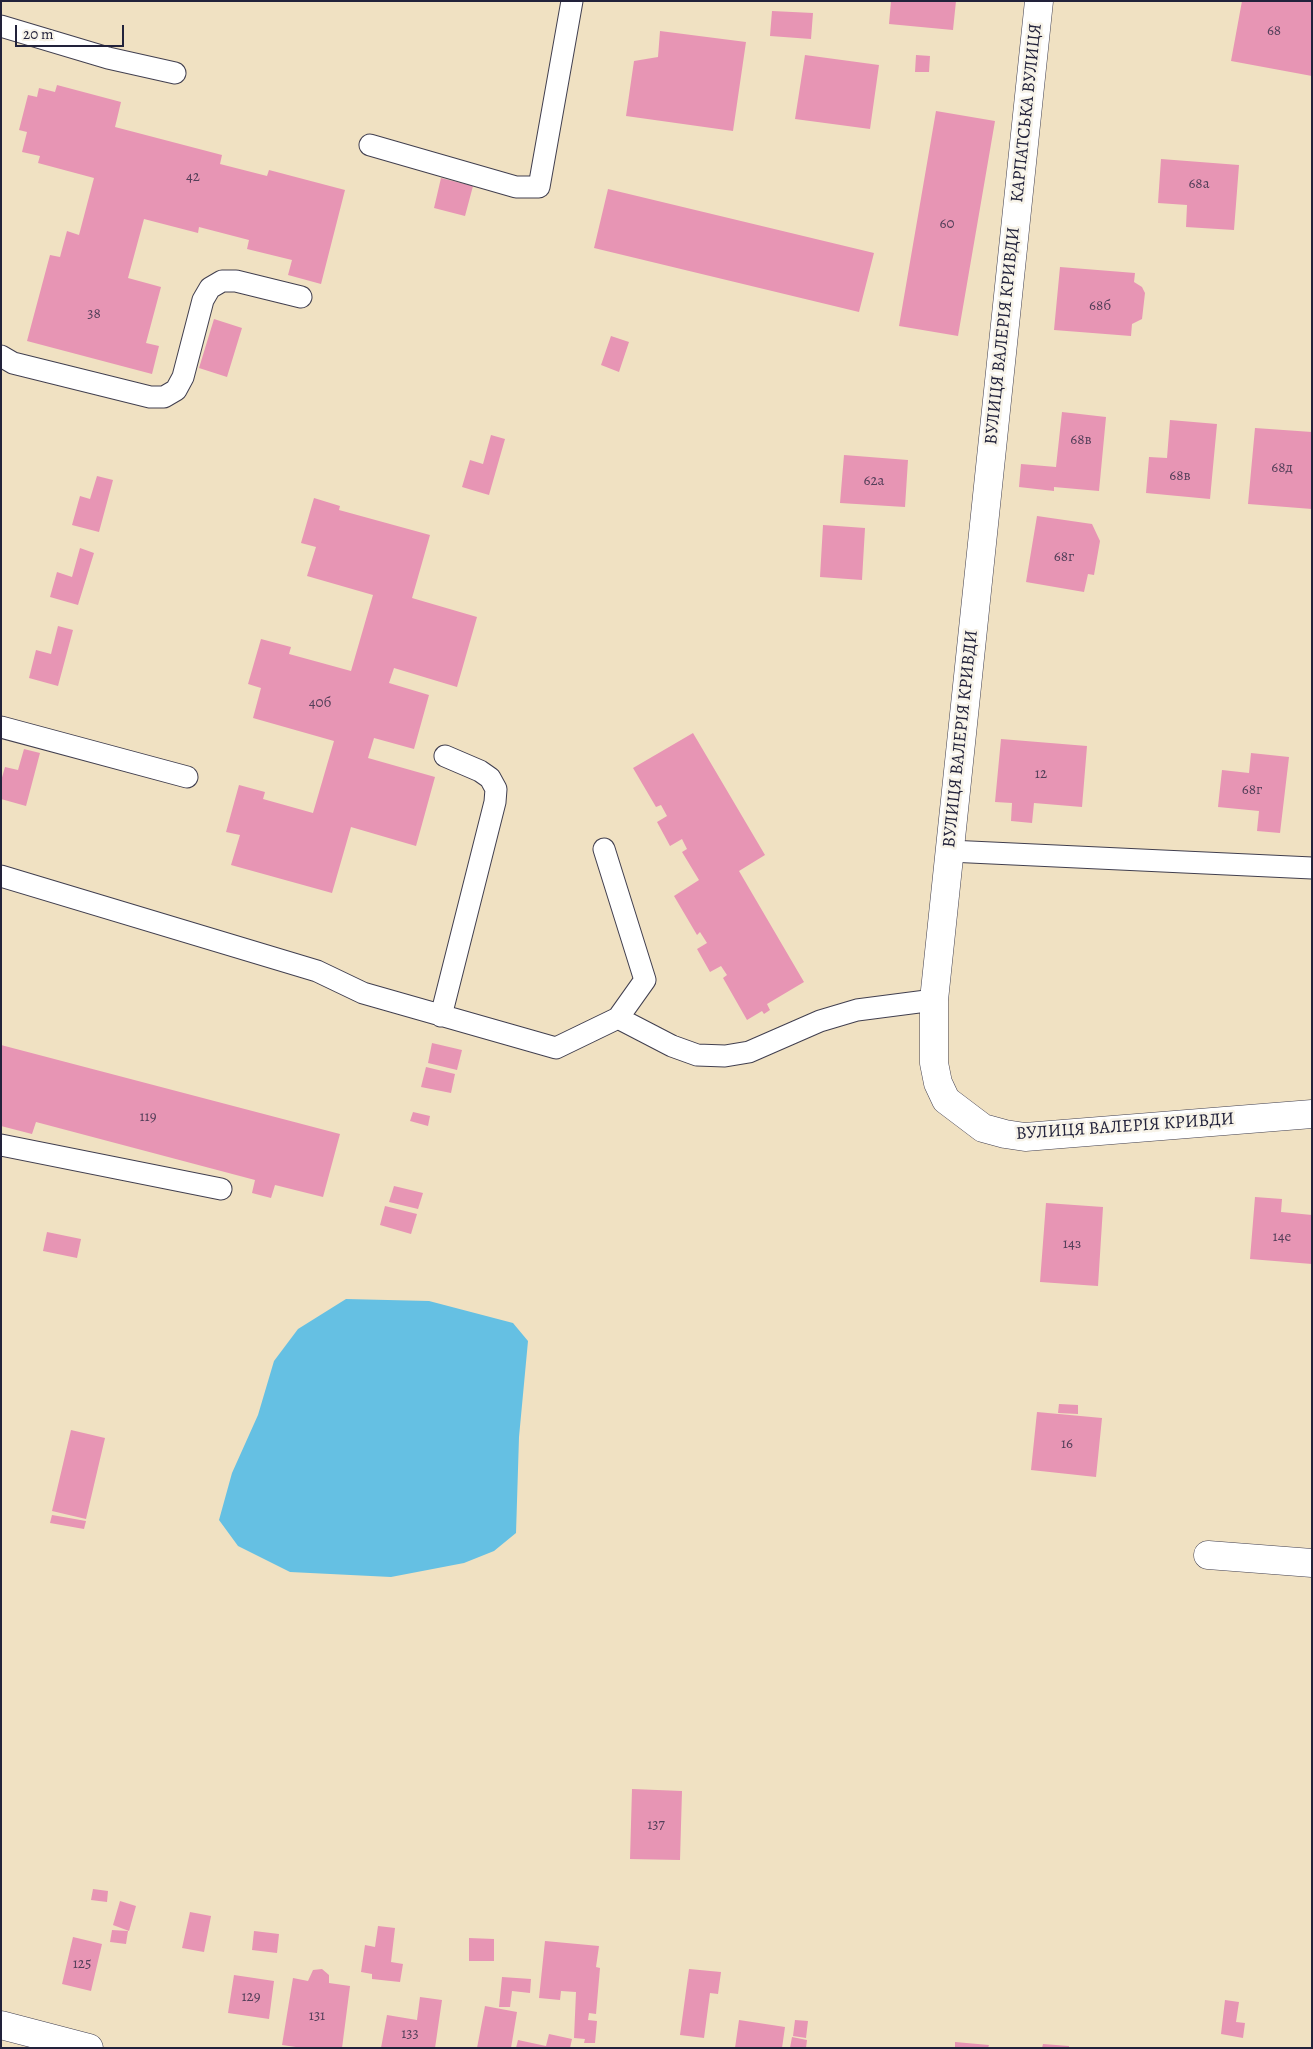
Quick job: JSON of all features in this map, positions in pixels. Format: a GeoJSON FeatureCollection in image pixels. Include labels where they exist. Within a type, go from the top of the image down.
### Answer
{"type":"FeatureCollection","features":[{"type":"Feature","properties":{"kind":"street","name":"ВУЛИЦЯ ВАЛЕРІЯ КРИВДИ"},"geometry":{"type":"LineString","coordinates":[[949,851],[1039,1]]}},
{"type":"Feature","properties":{"kind":"street"},"geometry":{"type":"LineString","coordinates":[[934,1000],[949,851]]}},
{"type":"Feature","properties":{"kind":"street","name":"ВУЛИЦЯ ВАЛЕРІЯ КРИВДИ"},"geometry":{"type":"LineString","coordinates":[[934,1000],[934,1063],[938,1083],[946,1100],[963,1115],[983,1128],[1025,1137],[1312,1114]]}},
{"type":"Feature","properties":{"kind":"street"},"geometry":{"type":"LineString","coordinates":[[1208,1554],[1312,1563]]}},
{"type":"Feature","properties":{"kind":"street"},"geometry":{"type":"LineString","coordinates":[[1,2025],[89,2048]]}},
{"type":"Feature","properties":{"kind":"lane"},"geometry":{"type":"LineString","coordinates":[[370,145],[516,187],[539,187],[572,1]]}},
{"type":"Feature","properties":{"kind":"lane"},"geometry":{"type":"LineString","coordinates":[[1,26],[108,58],[175,73]]}},
{"type":"Feature","properties":{"kind":"lane"},"geometry":{"type":"LineString","coordinates":[[1,356],[13,363],[150,397],[164,398],[176,390],[183,378],[203,300],[210,288],[222,281],[236,281],[301,297]]}},
{"type":"Feature","properties":{"kind":"lane"},"geometry":{"type":"LineString","coordinates":[[1,727],[187,777]]}},
{"type":"Feature","properties":{"kind":"lane"},"geometry":{"type":"LineString","coordinates":[[441,1016],[495,802],[496,789],[490,778],[480,771],[445,756]]}},
{"type":"Feature","properties":{"kind":"lane"},"geometry":{"type":"LineString","coordinates":[[1,876],[317,971],[364,993],[556,1048],[618,1018],[645,980],[604,849]]}},
{"type":"Feature","properties":{"kind":"lane"},"geometry":{"type":"LineString","coordinates":[[949,851],[1312,868]]}},
{"type":"Feature","properties":{"kind":"lane"},"geometry":{"type":"LineString","coordinates":[[618,1018],[672,1046],[696,1054],[725,1056],[749,1052],[820,1021],[857,1010],[934,1000]]}},
{"type":"Feature","properties":{"kind":"lane"},"geometry":{"type":"LineString","coordinates":[[1,1146],[221,1189]]}},
{"type":"Feature","properties":{"kind":"water"},"geometry":{"type":"Polygon","coordinates":[[[346,1299],[429,1301],[513,1323],[528,1341],[519,1437],[516,1533],[494,1551],[464,1563],[391,1577],[290,1572],[238,1546],[219,1520],[232,1473],[258,1415],[274,1361],[298,1329],[346,1299]]]}},
{"type":"Feature","properties":{"kind":"building"},"geometry":{"type":"Polygon","coordinates":[[[891,1],[956,1],[953,30],[889,24],[891,1]]]}},
{"type":"Feature","properties":{"kind":"building"},"geometry":{"type":"Polygon","coordinates":[[[1242,1],[1312,1],[1312,76],[1231,61],[1242,1]]]}},
{"type":"Feature","properties":{"kind":"building"},"geometry":{"type":"Polygon","coordinates":[[[772,11],[813,13],[811,39],[770,36],[772,11]]]}},
{"type":"Feature","properties":{"kind":"building"},"geometry":{"type":"Polygon","coordinates":[[[660,31],[746,42],[733,131],[626,116],[634,61],[658,57],[660,31]]]}},
{"type":"Feature","properties":{"kind":"building"},"geometry":{"type":"Polygon","coordinates":[[[805,55],[879,65],[870,129],[795,119],[805,55]]]}},
{"type":"Feature","properties":{"kind":"building"},"geometry":{"type":"Polygon","coordinates":[[[916,55],[930,56],[929,72],[915,72],[916,55]]]}},
{"type":"Feature","properties":{"kind":"building"},"geometry":{"type":"Polygon","coordinates":[[[57,85],[121,102],[115,127],[222,155],[220,164],[267,176],[269,170],[345,190],[321,284],[288,275],[292,260],[247,249],[249,240],[199,227],[198,233],[144,219],[128,278],[161,287],[146,343],[159,346],[152,374],[27,341],[50,255],[60,257],[67,231],[79,235],[94,178],[38,163],[40,156],[22,152],[27,132],[19,130],[28,95],[37,97],[39,88],[55,92],[57,85]]]}},
{"type":"Feature","properties":{"kind":"building"},"geometry":{"type":"Polygon","coordinates":[[[936,111],[995,121],[958,336],[899,326],[936,111]]]}},
{"type":"Feature","properties":{"kind":"building"},"geometry":{"type":"Polygon","coordinates":[[[1161,159],[1239,165],[1234,230],[1186,227],[1187,205],[1158,203],[1161,159]]]}},
{"type":"Feature","properties":{"kind":"building"},"geometry":{"type":"Polygon","coordinates":[[[441,178],[473,186],[465,216],[434,208],[441,178]]]}},
{"type":"Feature","properties":{"kind":"building"},"geometry":{"type":"Polygon","coordinates":[[[608,189],[874,253],[859,312],[594,248],[608,189]]]}},
{"type":"Feature","properties":{"kind":"building"},"geometry":{"type":"Polygon","coordinates":[[[1060,267],[1135,273],[1134,282],[1142,287],[1145,293],[1142,319],[1132,324],[1131,336],[1054,330],[1060,267]]]}},
{"type":"Feature","properties":{"kind":"building"},"geometry":{"type":"Polygon","coordinates":[[[214,319],[242,328],[227,377],[199,368],[214,319]]]}},
{"type":"Feature","properties":{"kind":"building"},"geometry":{"type":"Polygon","coordinates":[[[611,336],[629,342],[619,372],[601,365],[611,336]]]}},
{"type":"Feature","properties":{"kind":"building"},"geometry":{"type":"Polygon","coordinates":[[[1062,412],[1106,417],[1099,491],[1054,487],[1054,491],[1019,487],[1021,464],[1056,467],[1062,412]]]}},
{"type":"Feature","properties":{"kind":"building"},"geometry":{"type":"Polygon","coordinates":[[[1170,420],[1217,424],[1210,499],[1146,493],[1149,457],[1167,458],[1170,420]]]}},
{"type":"Feature","properties":{"kind":"building"},"geometry":{"type":"Polygon","coordinates":[[[1255,428],[1312,432],[1312,509],[1248,504],[1255,428]]]}},
{"type":"Feature","properties":{"kind":"building"},"geometry":{"type":"Polygon","coordinates":[[[491,435],[505,439],[489,495],[462,487],[470,460],[483,464],[491,435]]]}},
{"type":"Feature","properties":{"kind":"building"},"geometry":{"type":"Polygon","coordinates":[[[844,455],[908,460],[905,507],[840,503],[844,455]]]}},
{"type":"Feature","properties":{"kind":"building"},"geometry":{"type":"Polygon","coordinates":[[[97,476],[113,480],[99,532],[72,525],[80,496],[90,499],[97,476]]]}},
{"type":"Feature","properties":{"kind":"building"},"geometry":{"type":"Polygon","coordinates":[[[314,498],[340,506],[339,510],[430,535],[412,598],[477,617],[457,687],[394,668],[389,683],[429,695],[414,749],[374,738],[368,758],[435,777],[416,846],[351,827],[332,893],[231,865],[240,835],[226,832],[239,785],[265,792],[263,799],[313,813],[334,741],[253,718],[261,688],[248,684],[261,639],[291,647],[289,654],[351,671],[373,595],[307,576],[316,547],[301,543],[314,498]]]}},
{"type":"Feature","properties":{"kind":"building"},"geometry":{"type":"Polygon","coordinates":[[[1037,516],[1092,524],[1100,541],[1094,575],[1088,574],[1084,592],[1026,582],[1037,516]]]}},
{"type":"Feature","properties":{"kind":"building"},"geometry":{"type":"Polygon","coordinates":[[[823,525],[865,528],[862,580],[820,577],[823,525]]]}},
{"type":"Feature","properties":{"kind":"building"},"geometry":{"type":"Polygon","coordinates":[[[80,548],[94,553],[78,605],[50,597],[57,572],[72,577],[80,548]]]}},
{"type":"Feature","properties":{"kind":"building"},"geometry":{"type":"Polygon","coordinates":[[[58,626],[73,630],[58,686],[29,678],[36,650],[51,654],[58,626]]]}},
{"type":"Feature","properties":{"kind":"building"},"geometry":{"type":"Polygon","coordinates":[[[693,733],[765,855],[739,871],[804,982],[767,1004],[770,1010],[764,1014],[762,1011],[747,1020],[723,978],[727,975],[721,966],[710,972],[697,949],[707,943],[700,932],[697,935],[674,896],[699,880],[682,852],[687,849],[682,839],[670,846],[657,822],[667,816],[661,805],[656,807],[633,768],[693,733]]]}},
{"type":"Feature","properties":{"kind":"building"},"geometry":{"type":"Polygon","coordinates":[[[1001,739],[1087,746],[1082,807],[1034,803],[1032,823],[1011,821],[1012,803],[995,802],[1001,739]]]}},
{"type":"Feature","properties":{"kind":"building"},"geometry":{"type":"Polygon","coordinates":[[[24,749],[40,753],[26,806],[1,799],[1,781],[5,767],[18,770],[24,749]]]}},
{"type":"Feature","properties":{"kind":"building"},"geometry":{"type":"Polygon","coordinates":[[[1251,753],[1289,757],[1280,833],[1257,831],[1259,811],[1218,807],[1222,770],[1249,773],[1251,753]]]}},
{"type":"Feature","properties":{"kind":"building"},"geometry":{"type":"Polygon","coordinates":[[[432,1043],[462,1050],[457,1070],[428,1063],[432,1043]]]}},
{"type":"Feature","properties":{"kind":"building"},"geometry":{"type":"Polygon","coordinates":[[[1,1045],[340,1134],[323,1197],[275,1185],[271,1198],[252,1193],[255,1180],[36,1122],[32,1134],[1,1126],[1,1045]]]}},
{"type":"Feature","properties":{"kind":"building"},"geometry":{"type":"Polygon","coordinates":[[[426,1067],[455,1074],[451,1093],[421,1087],[426,1067]]]}},
{"type":"Feature","properties":{"kind":"building"},"geometry":{"type":"Polygon","coordinates":[[[413,1112],[430,1116],[428,1126],[410,1121],[413,1112]]]}},
{"type":"Feature","properties":{"kind":"building"},"geometry":{"type":"Polygon","coordinates":[[[394,1186],[423,1193],[418,1209],[389,1202],[394,1186]]]}},
{"type":"Feature","properties":{"kind":"building"},"geometry":{"type":"Polygon","coordinates":[[[1255,1197],[1282,1199],[1281,1212],[1312,1215],[1312,1264],[1250,1259],[1255,1197]]]}},
{"type":"Feature","properties":{"kind":"building"},"geometry":{"type":"Polygon","coordinates":[[[1046,1203],[1103,1207],[1098,1286],[1040,1282],[1046,1203]]]}},
{"type":"Feature","properties":{"kind":"building"},"geometry":{"type":"Polygon","coordinates":[[[385,1206],[417,1214],[411,1234],[380,1225],[385,1206]]]}},
{"type":"Feature","properties":{"kind":"building"},"geometry":{"type":"Polygon","coordinates":[[[47,1232],[81,1239],[77,1258],[43,1251],[47,1232]]]}},
{"type":"Feature","properties":{"kind":"building"},"geometry":{"type":"Polygon","coordinates":[[[1059,1404],[1078,1405],[1078,1414],[1058,1413],[1059,1404]]]}},
{"type":"Feature","properties":{"kind":"building"},"geometry":{"type":"Polygon","coordinates":[[[1037,1412],[1102,1418],[1096,1477],[1031,1470],[1037,1412]]]}},
{"type":"Feature","properties":{"kind":"building"},"geometry":{"type":"Polygon","coordinates":[[[71,1430],[105,1438],[86,1519],[52,1511],[71,1430]]]}},
{"type":"Feature","properties":{"kind":"building"},"geometry":{"type":"Polygon","coordinates":[[[52,1515],[86,1521],[84,1529],[50,1523],[52,1515]]]}},
{"type":"Feature","properties":{"kind":"building"},"geometry":{"type":"Polygon","coordinates":[[[632,1789],[682,1791],[680,1860],[630,1859],[632,1789]]]}},
{"type":"Feature","properties":{"kind":"building"},"geometry":{"type":"Polygon","coordinates":[[[93,1889],[108,1891],[107,1902],[91,1900],[93,1889]]]}},
{"type":"Feature","properties":{"kind":"building"},"geometry":{"type":"Polygon","coordinates":[[[120,1901],[136,1906],[129,1931],[113,1925],[120,1901]]]}},
{"type":"Feature","properties":{"kind":"building"},"geometry":{"type":"Polygon","coordinates":[[[190,1912],[211,1916],[204,1952],[182,1948],[190,1912]]]}},
{"type":"Feature","properties":{"kind":"building"},"geometry":{"type":"Polygon","coordinates":[[[378,1926],[395,1928],[391,1962],[403,1964],[400,1982],[372,1979],[372,1974],[361,1972],[365,1945],[375,1947],[378,1926]]]}},
{"type":"Feature","properties":{"kind":"building"},"geometry":{"type":"Polygon","coordinates":[[[112,1930],[128,1931],[126,1944],[110,1942],[112,1930]]]}},
{"type":"Feature","properties":{"kind":"building"},"geometry":{"type":"Polygon","coordinates":[[[254,1931],[279,1934],[277,1953],[252,1950],[254,1931]]]}},
{"type":"Feature","properties":{"kind":"building"},"geometry":{"type":"Polygon","coordinates":[[[73,1937],[102,1944],[91,1991],[62,1984],[73,1937]]]}},
{"type":"Feature","properties":{"kind":"building"},"geometry":{"type":"Polygon","coordinates":[[[469,1938],[494,1939],[494,1961],[469,1961],[469,1938]]]}},
{"type":"Feature","properties":{"kind":"building"},"geometry":{"type":"Polygon","coordinates":[[[545,1941],[599,1946],[596,1967],[600,1968],[596,2014],[589,2013],[588,2020],[597,2021],[595,2043],[584,2043],[585,2039],[574,2038],[576,1992],[561,1991],[560,2000],[539,1998],[545,1941]]]}},
{"type":"Feature","properties":{"kind":"building"},"geometry":{"type":"Polygon","coordinates":[[[322,1969],[329,1975],[329,1983],[350,1986],[342,2048],[303,2048],[282,2045],[293,1978],[308,1981],[313,1970],[322,1969]]]}},
{"type":"Feature","properties":{"kind":"building"},"geometry":{"type":"Polygon","coordinates":[[[689,1969],[721,1972],[718,1994],[710,1993],[704,2038],[680,2035],[689,1969]]]}},
{"type":"Feature","properties":{"kind":"building"},"geometry":{"type":"Polygon","coordinates":[[[234,1975],[274,1981],[269,2019],[228,2013],[234,1975]]]}},
{"type":"Feature","properties":{"kind":"building"},"geometry":{"type":"Polygon","coordinates":[[[502,1977],[531,1979],[530,1993],[512,1991],[510,2007],[499,2007],[502,1977]]]}},
{"type":"Feature","properties":{"kind":"building"},"geometry":{"type":"Polygon","coordinates":[[[420,1997],[442,2000],[435,2048],[381,2048],[387,2015],[417,2020],[420,1997]]]}},
{"type":"Feature","properties":{"kind":"building"},"geometry":{"type":"Polygon","coordinates":[[[1225,2000],[1239,2002],[1236,2022],[1245,2023],[1243,2038],[1221,2034],[1225,2000]]]}},
{"type":"Feature","properties":{"kind":"building"},"geometry":{"type":"Polygon","coordinates":[[[485,2006],[517,2012],[511,2048],[477,2048],[485,2006]]]}},
{"type":"Feature","properties":{"kind":"building"},"geometry":{"type":"Polygon","coordinates":[[[739,2020],[785,2027],[782,2048],[735,2048],[739,2020]]]}},
{"type":"Feature","properties":{"kind":"building"},"geometry":{"type":"Polygon","coordinates":[[[795,2020],[808,2021],[806,2038],[793,2036],[795,2020]]]}},
{"type":"Feature","properties":{"kind":"building"},"geometry":{"type":"Polygon","coordinates":[[[549,2034],[572,2039],[570,2048],[516,2048],[518,2040],[546,2046],[549,2034]]]}},
{"type":"Feature","properties":{"kind":"building"},"geometry":{"type":"Polygon","coordinates":[[[792,2037],[807,2040],[806,2048],[790,2048],[792,2037]]]}},
{"type":"Feature","properties":{"kind":"building"},"geometry":{"type":"Polygon","coordinates":[[[955,2042],[989,2045],[988,2048],[955,2048],[955,2042]]]}},
{"type":"Feature","properties":{"kind":"building"},"geometry":{"type":"Polygon","coordinates":[[[1043,2044],[1069,2046],[1069,2048],[1042,2048],[1043,2044]]]}}]}
